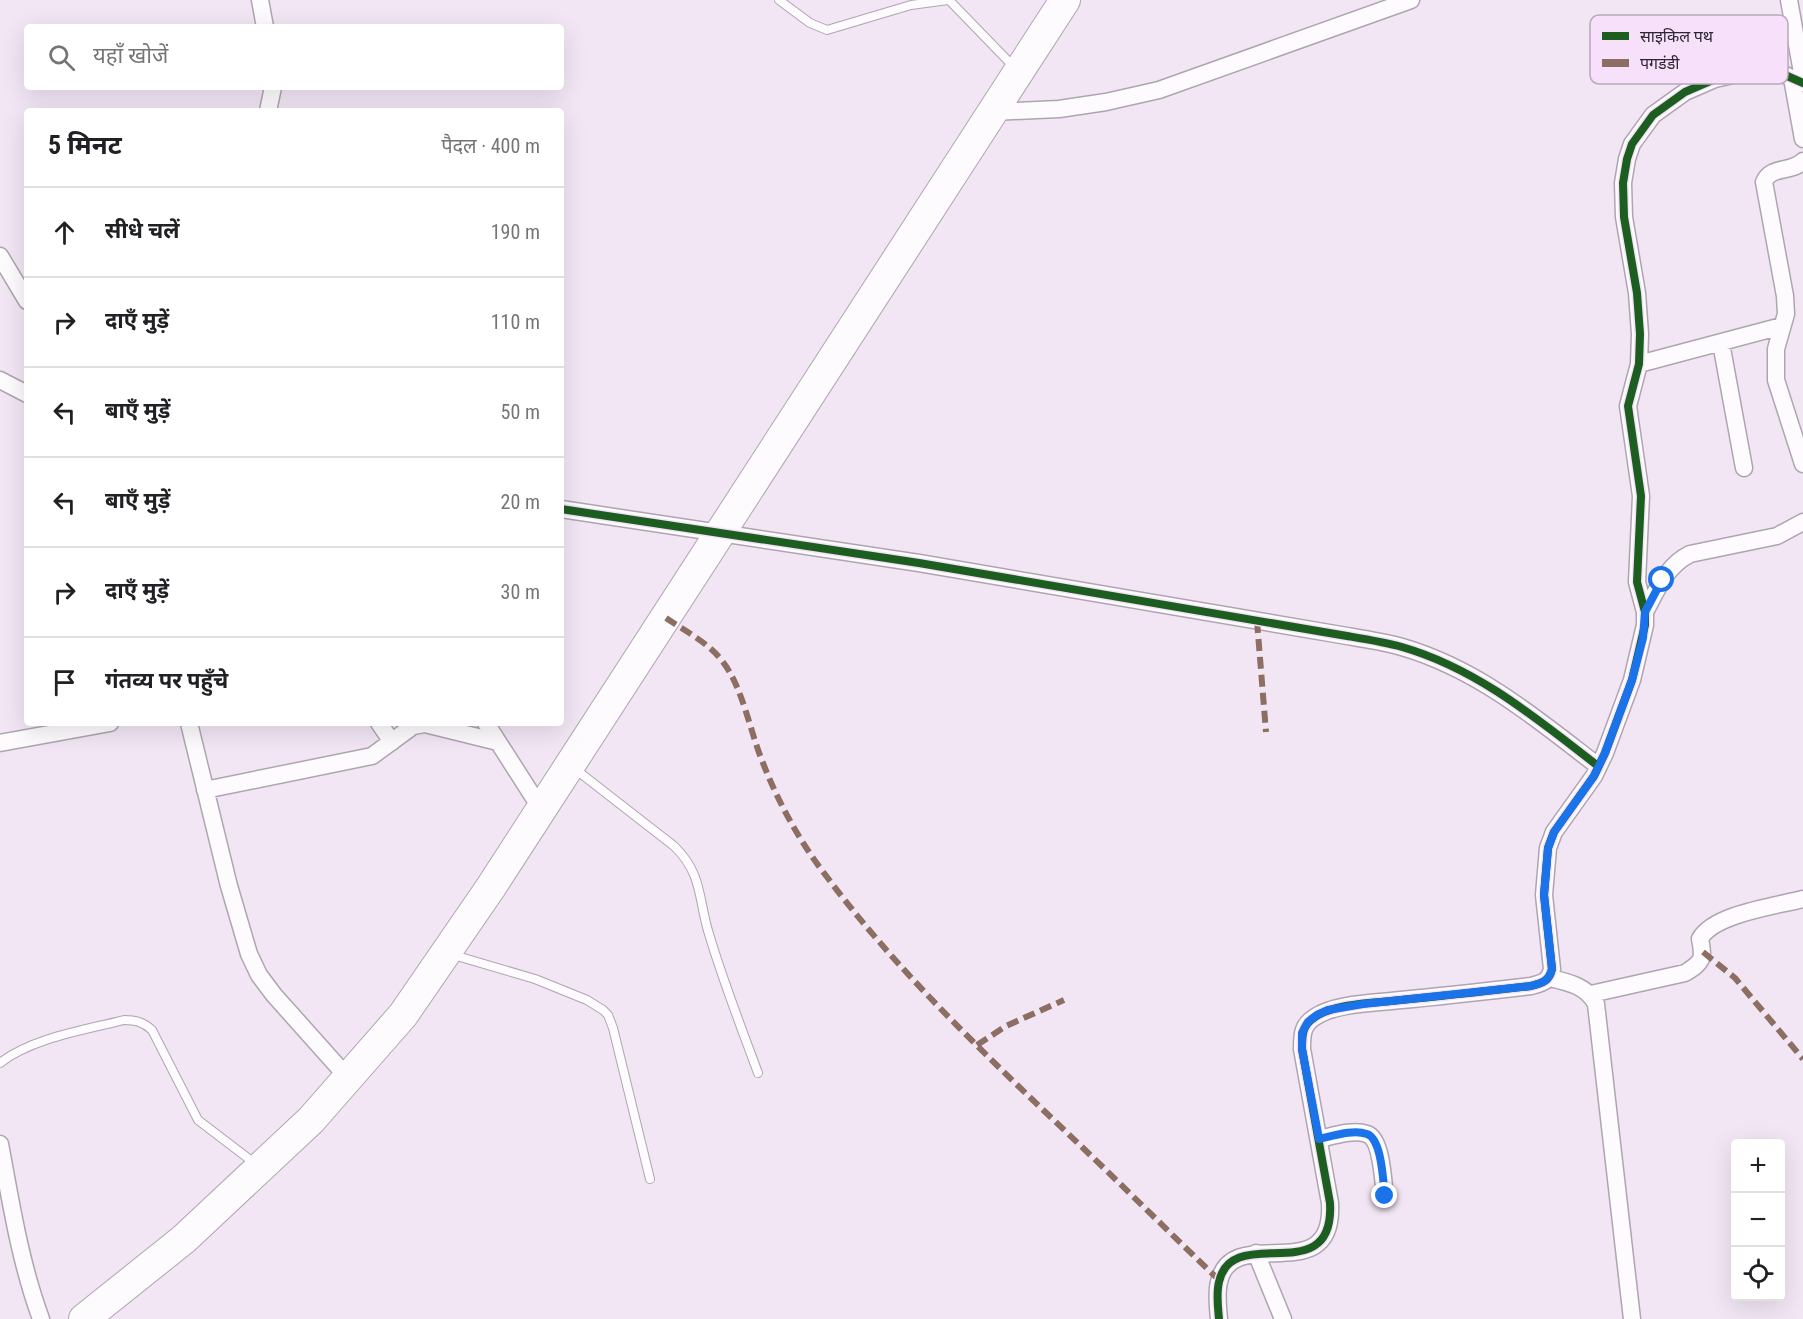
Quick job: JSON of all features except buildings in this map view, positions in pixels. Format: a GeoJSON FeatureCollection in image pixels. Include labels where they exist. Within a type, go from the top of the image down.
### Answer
{"type":"FeatureCollection","features":[{"type":"Feature","properties":{"kind":"highway"},"geometry":{"type":"LineString","coordinates":[[84,1319],[184,1239],[261,1168],[311,1120],[403,1015],[447,953],[570,765],[1065,0]]}},
{"type":"Feature","properties":{"kind":"street"},"geometry":{"type":"LineString","coordinates":[[260,0],[264,24]]}},
{"type":"Feature","properties":{"kind":"street"},"geometry":{"type":"LineString","coordinates":[[993,112],[1059,109],[1106,102],[1159,90],[1411,0]]}},
{"type":"Feature","properties":{"kind":"street"},"geometry":{"type":"LineString","coordinates":[[1789,0],[1799,80],[1803,139]]}},
{"type":"Feature","properties":{"kind":"street"},"geometry":{"type":"LineString","coordinates":[[1219,1319],[1217,1292],[1219,1280],[1222,1272],[1230,1263],[1243,1255],[1289,1253],[1314,1247],[1324,1239],[1331,1220],[1302,1049],[1302,1033],[1308,1022],[1328,1010],[1363,1004],[1531,986],[1544,983],[1550,978],[1552,969],[1544,895],[1548,848],[1554,832],[1592,777],[1619,718],[1643,638],[1645,612],[1637,582],[1641,496],[1628,406],[1639,364],[1640,334],[1637,293],[1624,217],[1623,183],[1632,144],[1653,115],[1685,92],[1703,84]]}},
{"type":"Feature","properties":{"kind":"street"},"geometry":{"type":"LineString","coordinates":[[269,108],[272,90]]}},
{"type":"Feature","properties":{"kind":"street"},"geometry":{"type":"LineString","coordinates":[[1803,161],[1795,167],[1769,174],[1764,182],[1785,296],[1786,314],[1776,349],[1776,380],[1803,464]]}},
{"type":"Feature","properties":{"kind":"street"},"geometry":{"type":"LineString","coordinates":[[0,256],[24,296]]}},
{"type":"Feature","properties":{"kind":"street"},"geometry":{"type":"LineString","coordinates":[[1639,364],[1782,326]]}},
{"type":"Feature","properties":{"kind":"street"},"geometry":{"type":"LineString","coordinates":[[1721,343],[1744,468]]}},
{"type":"Feature","properties":{"kind":"street"},"geometry":{"type":"LineString","coordinates":[[0,380],[24,392]]}},
{"type":"Feature","properties":{"kind":"street"},"geometry":{"type":"LineString","coordinates":[[564,510],[713,544],[931,565],[1402,647],[1449,665],[1500,692],[1592,777]]}},
{"type":"Feature","properties":{"kind":"street"},"geometry":{"type":"LineString","coordinates":[[1645,612],[1670,567],[1680,558],[1778,536],[1803,522]]}},
{"type":"Feature","properties":{"kind":"street"},"geometry":{"type":"LineString","coordinates":[[0,743],[94,726]]}},
{"type":"Feature","properties":{"kind":"street"},"geometry":{"type":"LineString","coordinates":[[190,726],[240,928],[254,965],[274,995],[349,1079]]}},
{"type":"Feature","properties":{"kind":"street"},"geometry":{"type":"LineString","coordinates":[[381,726],[392,742]]}},
{"type":"Feature","properties":{"kind":"street"},"geometry":{"type":"LineString","coordinates":[[205,790],[372,756],[413,726]]}},
{"type":"Feature","properties":{"kind":"street"},"geometry":{"type":"LineString","coordinates":[[433,726],[498,742]]}},
{"type":"Feature","properties":{"kind":"street"},"geometry":{"type":"LineString","coordinates":[[488,726],[541,808]]}},
{"type":"Feature","properties":{"kind":"street"},"geometry":{"type":"LineString","coordinates":[[1591,994],[1685,973],[1701,960],[1703,952],[1700,939],[1703,932],[1715,924],[1803,899]]}},
{"type":"Feature","properties":{"kind":"street"},"geometry":{"type":"LineString","coordinates":[[1550,978],[1578,986],[1591,994],[1596,1004],[1632,1319]]}},
{"type":"Feature","properties":{"kind":"street"},"geometry":{"type":"LineString","coordinates":[[1319,1139],[1355,1132],[1366,1133],[1372,1137],[1377,1143],[1379,1152],[1385,1196]]}},
{"type":"Feature","properties":{"kind":"street"},"geometry":{"type":"LineString","coordinates":[[0,1144],[16,1236],[29,1286],[41,1319]]}},
{"type":"Feature","properties":{"kind":"street"},"geometry":{"type":"LineString","coordinates":[[1256,1253],[1283,1319]]}},
{"type":"Feature","properties":{"kind":"lane"},"geometry":{"type":"LineString","coordinates":[[779,0],[810,23],[827,30],[911,5],[948,0],[1018,72]]}},
{"type":"Feature","properties":{"kind":"lane"},"geometry":{"type":"LineString","coordinates":[[570,765],[674,846],[686,857],[693,868],[708,932],[758,1073]]}},
{"type":"Feature","properties":{"kind":"lane"},"geometry":{"type":"LineString","coordinates":[[447,953],[535,978],[587,1000],[608,1015],[650,1179]]}},
{"type":"Feature","properties":{"kind":"lane"},"geometry":{"type":"LineString","coordinates":[[0,1063],[21,1049],[43,1042],[124,1020],[144,1023],[152,1030],[198,1120],[261,1168]]}},
{"type":"Feature","properties":{"kind":"marked path"},"geometry":{"type":"LineString","coordinates":[[666,618],[711,649],[723,662],[736,684],[758,751],[783,808],[808,850],[856,914],[949,1017],[1219,1280]]}},
{"type":"Feature","properties":{"kind":"marked path"},"geometry":{"type":"LineString","coordinates":[[1257,621],[1266,732]]}},
{"type":"Feature","properties":{"kind":"marked path"},"geometry":{"type":"LineString","coordinates":[[1703,952],[1735,978],[1803,1059]]}},
{"type":"Feature","properties":{"kind":"marked path"},"geometry":{"type":"LineString","coordinates":[[977,1045],[1006,1026],[1064,1000]]}},
{"type":"Feature","properties":{"kind":"cycle path"},"geometry":{"type":"LineString","coordinates":[[1788,76],[1803,83]]}},
{"type":"Feature","properties":{"kind":"cycle path"},"geometry":{"type":"LineString","coordinates":[[1219,1319],[1218,1287],[1228,1265],[1243,1256],[1301,1251],[1317,1244],[1327,1229],[1330,1203],[1302,1049],[1307,1023],[1323,1012],[1345,1006],[1531,986],[1544,981],[1551,973],[1544,895],[1548,848],[1554,832],[1594,776],[1605,753],[1632,680],[1645,625],[1645,612],[1637,582],[1641,496],[1628,406],[1639,364],[1640,334],[1637,293],[1624,217],[1623,183],[1627,159],[1632,144],[1653,115],[1685,92],[1703,84]]}},
{"type":"Feature","properties":{"kind":"cycle path"},"geometry":{"type":"LineString","coordinates":[[564,509],[919,563],[1395,645],[1456,668],[1481,682],[1529,713],[1598,766]]}},
{"type":"Feature","properties":{"kind":"route"},"geometry":{"type":"LineString","coordinates":[[1385,1196],[1379,1152],[1377,1143],[1372,1137],[1366,1133],[1355,1132],[1319,1139],[1302,1049],[1302,1033],[1308,1022],[1328,1010],[1363,1004],[1531,986],[1544,983],[1550,978],[1552,969],[1544,895],[1548,848],[1554,832],[1594,776],[1605,753],[1632,680],[1643,638],[1645,612],[1662,580]]}}]}
